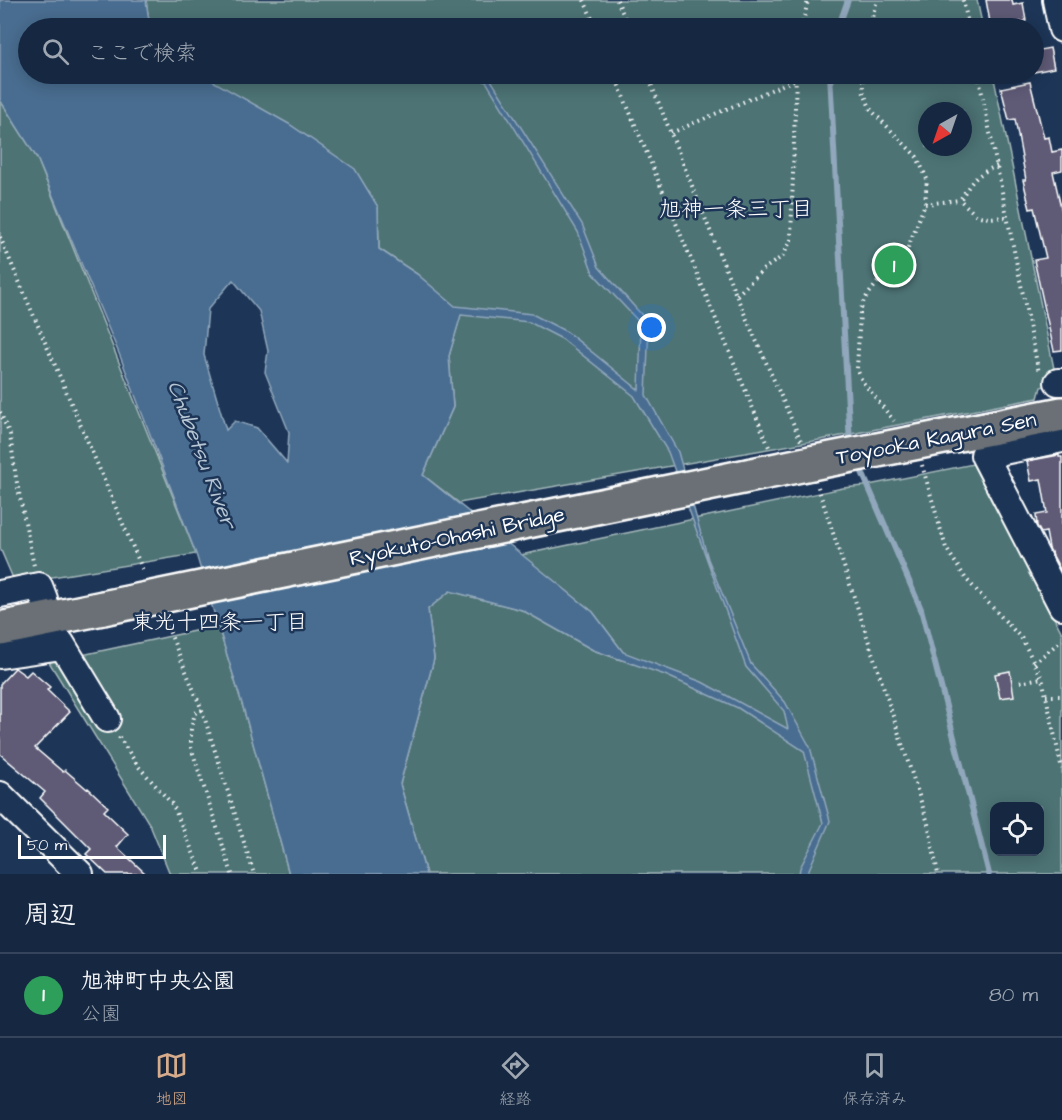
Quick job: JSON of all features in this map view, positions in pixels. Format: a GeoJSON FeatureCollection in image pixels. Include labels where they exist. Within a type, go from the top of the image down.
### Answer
{"type":"FeatureCollection","features":[{"type":"Feature","properties":{"kind":"main road","name":"Toyooka Kagura Sen"},"geometry":{"type":"LineString","coordinates":[[811,463],[1061,393]]}},
{"type":"Feature","properties":{"kind":"main road","name":"Ryokuto-Ohashi Bridge"},"geometry":{"type":"LineString","coordinates":[[0,629],[811,463]]}},
{"type":"Feature","properties":{"kind":"street"},"geometry":{"type":"LineString","coordinates":[[1056,0],[1062,29]]}},
{"type":"Feature","properties":{"kind":"street"},"geometry":{"type":"LineString","coordinates":[[1062,439],[984,455],[1055,579],[1062,606]]}},
{"type":"Feature","properties":{"kind":"street"},"geometry":{"type":"LineString","coordinates":[[0,594],[41,593]]}},
{"type":"Feature","properties":{"kind":"street"},"geometry":{"type":"LineString","coordinates":[[0,655],[61,645],[107,719]]}},
{"type":"Feature","properties":{"kind":"street"},"geometry":{"type":"LineString","coordinates":[[0,795],[80,874]]}},
{"type":"Feature","properties":{"kind":"path"},"geometry":{"type":"LineString","coordinates":[[584,0],[592,18]]}},
{"type":"Feature","properties":{"kind":"path"},"geometry":{"type":"LineString","coordinates":[[618,0],[625,18]]}},
{"type":"Feature","properties":{"kind":"path"},"geometry":{"type":"LineString","coordinates":[[804,18],[808,0]]}},
{"type":"Feature","properties":{"kind":"path"},"geometry":{"type":"LineString","coordinates":[[872,18],[878,0]]}},
{"type":"Feature","properties":{"kind":"path"},"geometry":{"type":"LineString","coordinates":[[963,0],[967,18]]}},
{"type":"Feature","properties":{"kind":"path"},"geometry":{"type":"LineString","coordinates":[[618,84],[772,454]]}},
{"type":"Feature","properties":{"kind":"path"},"geometry":{"type":"LineString","coordinates":[[671,133],[786,84]]}},
{"type":"Feature","properties":{"kind":"path"},"geometry":{"type":"LineString","coordinates":[[736,295],[764,269],[783,256],[791,240],[795,84]]}},
{"type":"Feature","properties":{"kind":"path"},"geometry":{"type":"LineString","coordinates":[[863,84],[863,91],[871,110],[917,157],[927,179],[925,204],[907,250],[894,269],[881,278],[864,300],[860,312],[857,369],[862,381],[901,429]]}},
{"type":"Feature","properties":{"kind":"path"},"geometry":{"type":"LineString","coordinates":[[980,84],[1041,387],[1061,393]]}},
{"type":"Feature","properties":{"kind":"path"},"geometry":{"type":"LineString","coordinates":[[960,200],[973,180],[983,172],[997,166]]}},
{"type":"Feature","properties":{"kind":"path"},"geometry":{"type":"LineString","coordinates":[[925,204],[960,200],[976,215],[988,218],[1007,217]]}},
{"type":"Feature","properties":{"kind":"path"},"geometry":{"type":"LineString","coordinates":[[0,237],[147,578]]}},
{"type":"Feature","properties":{"kind":"path"},"geometry":{"type":"LineString","coordinates":[[0,412],[10,435],[16,478],[41,593]]}},
{"type":"Feature","properties":{"kind":"path"},"geometry":{"type":"LineString","coordinates":[[920,459],[946,548],[966,579],[1022,639],[1042,678],[1062,769]]}},
{"type":"Feature","properties":{"kind":"path"},"geometry":{"type":"LineString","coordinates":[[160,611],[202,710],[254,874]]}},
{"type":"Feature","properties":{"kind":"path"},"geometry":{"type":"LineString","coordinates":[[1034,663],[1062,640]]}},
{"type":"Feature","properties":{"kind":"path"},"geometry":{"type":"LineString","coordinates":[[1020,682],[1042,678]]}},
{"type":"Feature","properties":{"kind":"path"},"geometry":{"type":"LineString","coordinates":[[1046,696],[1062,696]]}},
{"type":"Feature","properties":{"kind":"path"},"geometry":{"type":"LineString","coordinates":[[202,710],[195,713],[192,720],[191,747],[231,874]]}},
{"type":"Feature","properties":{"kind":"path"},"geometry":{"type":"LineString","coordinates":[[107,719],[138,766],[173,805],[202,874]]}},
{"type":"Feature","properties":{"kind":"green space"},"geometry":{"type":"Polygon","coordinates":[[[146,0],[977,0],[981,18],[149,18],[146,0]]]}},
{"type":"Feature","properties":{"kind":"green space"},"geometry":{"type":"Polygon","coordinates":[[[216,84],[995,84],[1057,383],[1041,387],[1038,398],[825,439],[459,503],[423,475],[453,407],[449,356],[461,314],[417,274],[379,249],[378,207],[216,84]]]}},
{"type":"Feature","properties":{"kind":"green space"},"geometry":{"type":"Polygon","coordinates":[[[0,100],[37,158],[196,554],[15,583],[0,548],[0,100]]]}},
{"type":"Feature","properties":{"kind":"green space"},"geometry":{"type":"Polygon","coordinates":[[[973,464],[1062,633],[1062,874],[426,874],[400,784],[434,659],[428,609],[450,591],[522,610],[593,650],[621,660],[623,652],[593,612],[521,555],[843,488],[864,486],[973,464]]]}},
{"type":"Feature","properties":{"kind":"green space"},"geometry":{"type":"Polygon","coordinates":[[[218,626],[289,874],[170,874],[150,825],[49,662],[218,626]]]}},
{"type":"Feature","properties":{"kind":"water","name":"Chubetsu River"},"geometry":{"type":"Polygon","coordinates":[[[0,0],[146,0],[149,18],[18,18],[18,84],[218,84],[289,124],[355,169],[378,207],[379,249],[417,274],[455,306],[532,314],[567,332],[639,390],[641,324],[593,273],[578,232],[488,84],[494,84],[582,224],[599,267],[649,323],[646,395],[678,452],[708,559],[751,664],[785,702],[810,747],[830,821],[807,874],[799,874],[800,868],[823,823],[804,751],[738,708],[665,675],[593,650],[522,610],[450,591],[428,609],[434,659],[400,784],[426,874],[289,874],[243,707],[196,554],[120,356],[37,158],[0,100],[0,0]],[[233,280],[208,309],[204,355],[226,430],[235,421],[257,428],[287,463],[289,432],[265,372],[268,351],[259,311],[233,280]],[[461,315],[449,356],[453,407],[423,475],[593,612],[623,652],[702,682],[788,729],[784,711],[746,667],[668,452],[634,396],[562,339],[529,322],[461,315]]]}},
{"type":"Feature","properties":{"kind":"building"},"geometry":{"type":"Polygon","coordinates":[[[986,0],[1012,0],[1013,5],[1023,3],[1026,18],[989,18],[986,0]]]}},
{"type":"Feature","properties":{"kind":"building"},"geometry":{"type":"Polygon","coordinates":[[[1050,48],[1054,68],[1044,70],[1044,49],[1050,48]]]}},
{"type":"Feature","properties":{"kind":"building"},"geometry":{"type":"Polygon","coordinates":[[[1030,84],[1044,138],[1049,137],[1052,152],[1062,150],[1062,170],[1053,172],[1062,212],[1062,350],[1054,351],[1034,260],[1046,258],[1034,208],[1030,209],[1023,180],[1026,180],[1015,119],[1009,120],[1001,88],[1030,84]]]}},
{"type":"Feature","properties":{"kind":"building"},"geometry":{"type":"Polygon","coordinates":[[[1059,455],[1062,457],[1062,573],[1049,548],[1046,532],[1041,533],[1037,526],[1036,515],[1047,513],[1041,479],[1031,481],[1027,461],[1059,455]]]}},
{"type":"Feature","properties":{"kind":"building"},"geometry":{"type":"Polygon","coordinates":[[[15,668],[26,676],[31,671],[50,687],[47,690],[70,712],[35,748],[63,772],[65,770],[88,788],[108,807],[104,811],[128,834],[117,847],[146,874],[107,874],[86,854],[91,849],[40,798],[45,792],[0,754],[0,684],[15,668]]]}},
{"type":"Feature","properties":{"kind":"building"},"geometry":{"type":"Polygon","coordinates":[[[1010,671],[1014,696],[1000,698],[995,674],[1010,671]]]}},
{"type":"Feature","properties":{"kind":"waterway"},"geometry":{"type":"LineString","coordinates":[[842,18],[848,0]]}},
{"type":"Feature","properties":{"kind":"waterway"},"geometry":{"type":"LineString","coordinates":[[831,84],[850,444]]}},
{"type":"Feature","properties":{"kind":"waterway"},"geometry":{"type":"LineString","coordinates":[[859,465],[921,609],[989,874]]}},
{"type":"Feature","properties":{"kind":"place","name":"旭神町中央公園"},"geometry":{"type":"Point","coordinates":[894,265]}},
{"type":"Feature","properties":{"kind":"district","name":"旭神一条三丁目"},"geometry":{"type":"Point","coordinates":[736,208]}},
{"type":"Feature","properties":{"kind":"district","name":"東光十四条一丁目"},"geometry":{"type":"Point","coordinates":[220,621]}}]}
